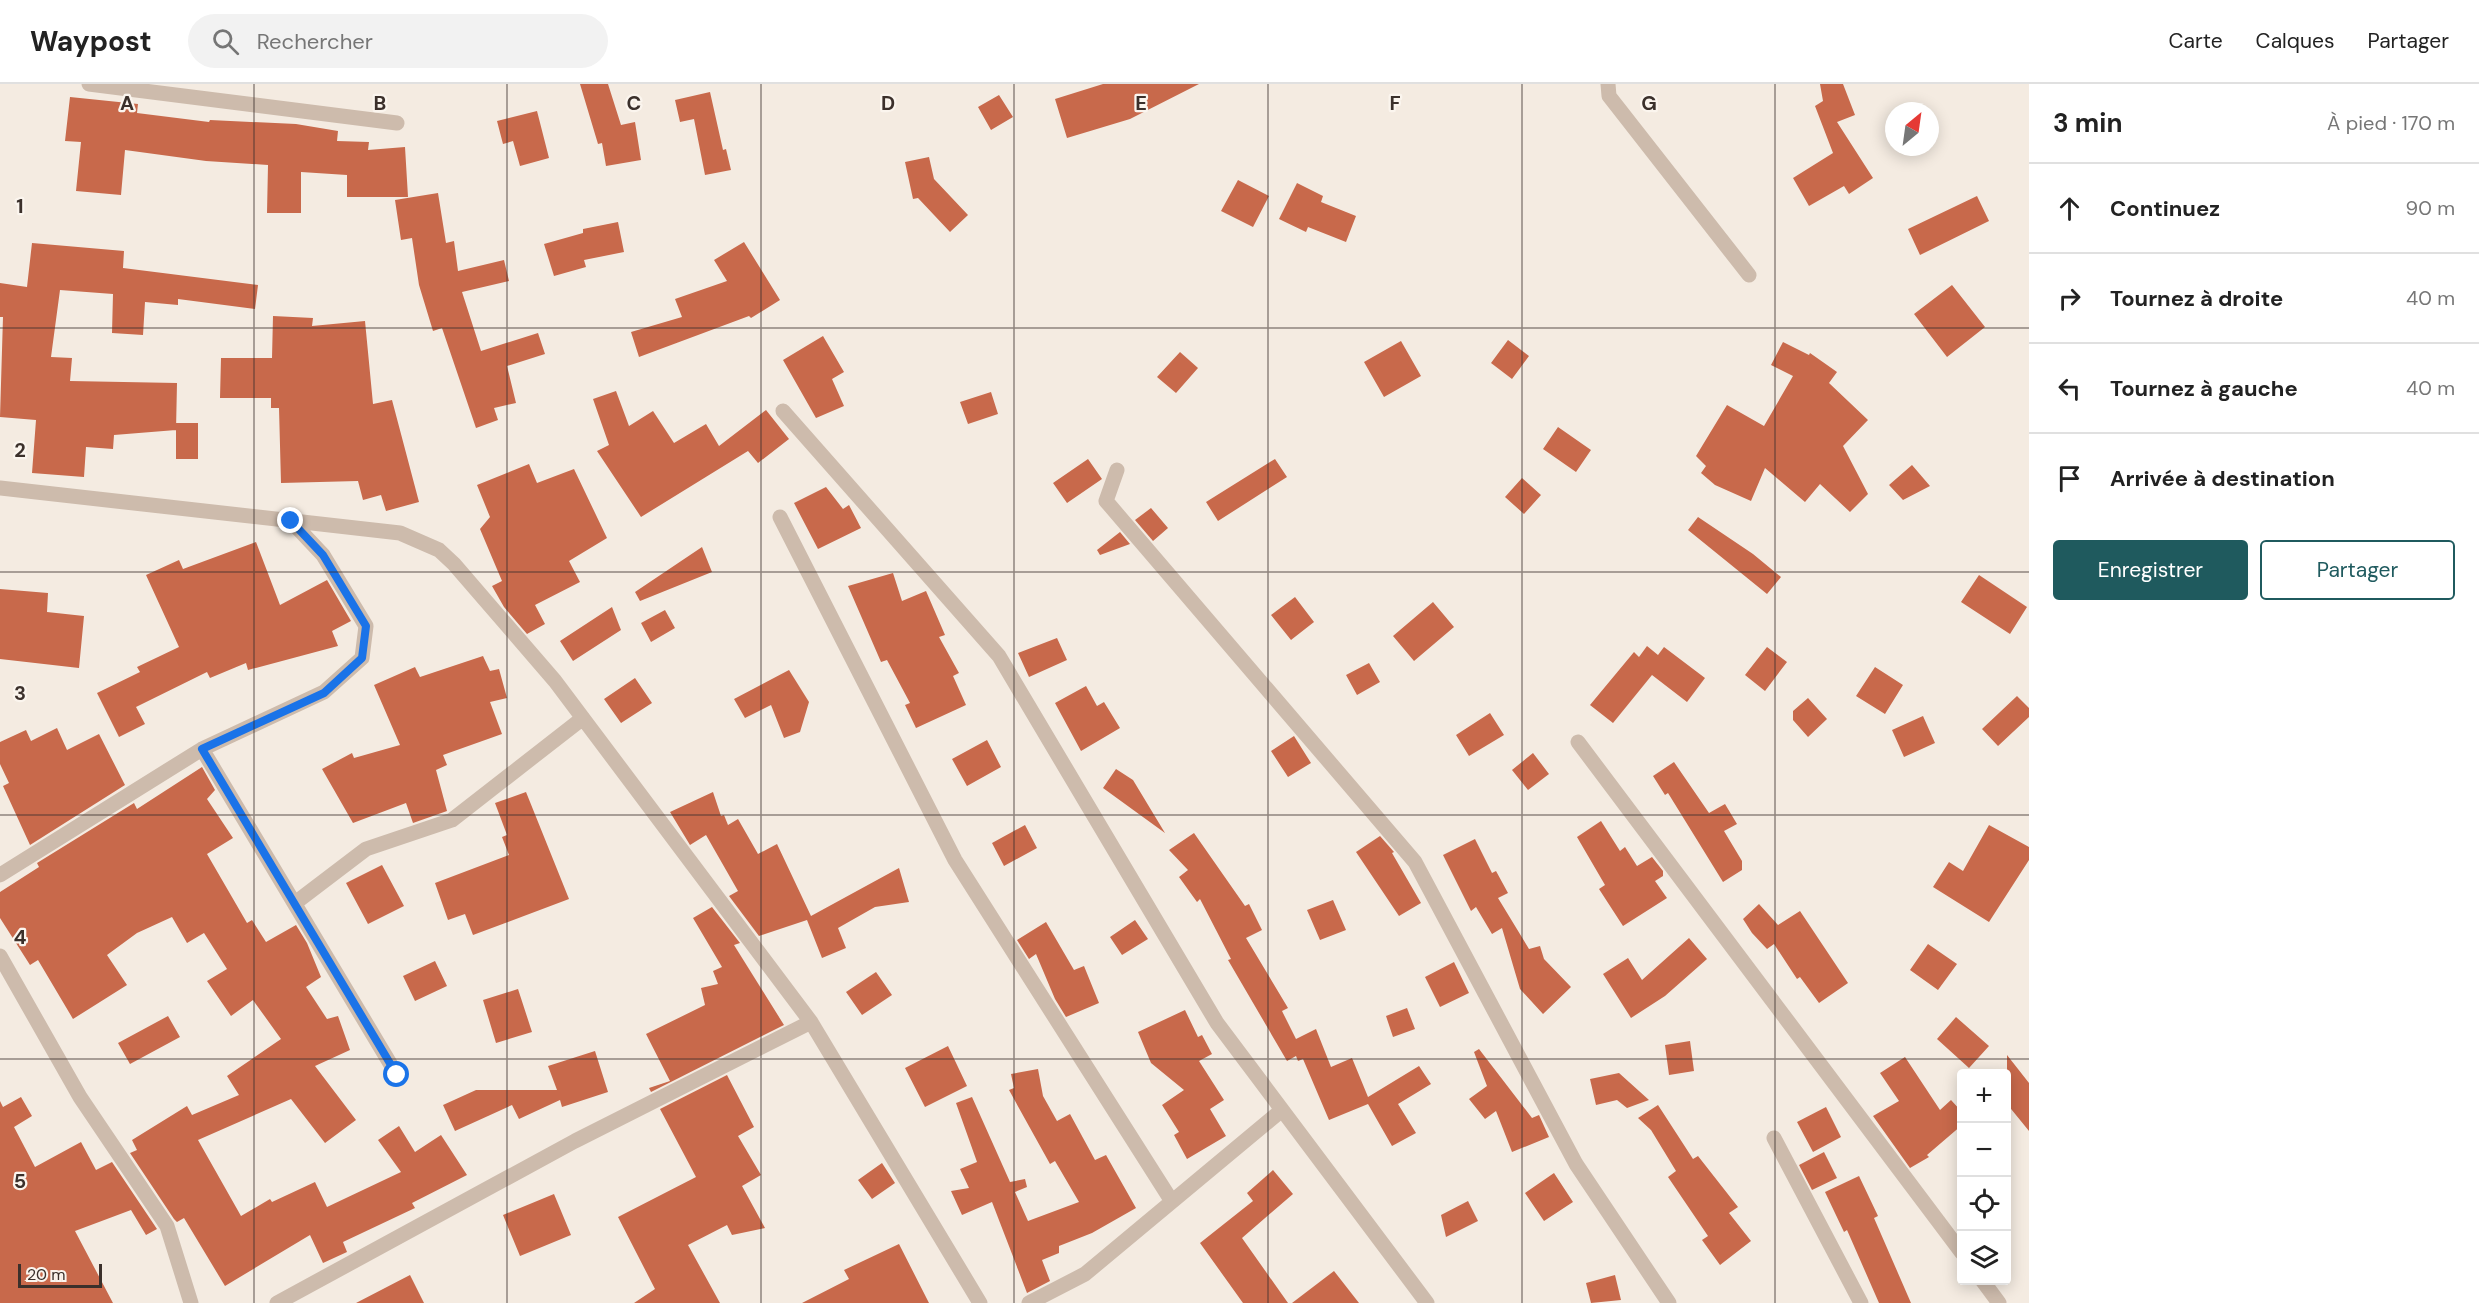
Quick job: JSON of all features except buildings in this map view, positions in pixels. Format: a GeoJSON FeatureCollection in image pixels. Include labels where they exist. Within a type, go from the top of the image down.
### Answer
{"type":"FeatureCollection","features":[{"type":"Feature","properties":{"kind":"street"},"geometry":{"type":"LineString","coordinates":[[89,84],[397,123]]}},
{"type":"Feature","properties":{"kind":"street"},"geometry":{"type":"LineString","coordinates":[[1608,84],[1609,96],[1749,275]]}},
{"type":"Feature","properties":{"kind":"street"},"geometry":{"type":"LineString","coordinates":[[783,411],[999,656],[1217,1023],[1427,1303]]}},
{"type":"Feature","properties":{"kind":"street"},"geometry":{"type":"LineString","coordinates":[[1117,470],[1106,501],[1415,862],[1576,1164],[1669,1303]]}},
{"type":"Feature","properties":{"kind":"street"},"geometry":{"type":"LineString","coordinates":[[0,488],[400,533],[439,550],[454,564],[555,681],[811,1022],[980,1303]]}},
{"type":"Feature","properties":{"kind":"street"},"geometry":{"type":"LineString","coordinates":[[780,517],[955,860],[1171,1200]]}},
{"type":"Feature","properties":{"kind":"street"},"geometry":{"type":"LineString","coordinates":[[0,875],[202,749],[324,693],[362,658],[366,626],[323,555],[291,521]]}},
{"type":"Feature","properties":{"kind":"street"},"geometry":{"type":"LineString","coordinates":[[295,903],[366,849],[452,820],[583,718]]}},
{"type":"Feature","properties":{"kind":"street"},"geometry":{"type":"LineString","coordinates":[[1578,742],[1957,1246]]}},
{"type":"Feature","properties":{"kind":"street"},"geometry":{"type":"LineString","coordinates":[[202,749],[397,1075]]}},
{"type":"Feature","properties":{"kind":"street"},"geometry":{"type":"LineString","coordinates":[[0,956],[80,1097],[167,1226],[191,1303]]}},
{"type":"Feature","properties":{"kind":"street"},"geometry":{"type":"LineString","coordinates":[[277,1303],[575,1141],[811,1022]]}},
{"type":"Feature","properties":{"kind":"street"},"geometry":{"type":"LineString","coordinates":[[1029,1303],[1085,1274],[1171,1200],[1282,1110]]}},
{"type":"Feature","properties":{"kind":"street"},"geometry":{"type":"LineString","coordinates":[[1774,1138],[1861,1303]]}},
{"type":"Feature","properties":{"kind":"street"},"geometry":{"type":"LineString","coordinates":[[1985,1285],[1999,1303]]}},
{"type":"Feature","properties":{"kind":"route"},"geometry":{"type":"LineString","coordinates":[[291,521],[323,555],[366,626],[362,658],[324,693],[202,749],[397,1075]]}}]}
